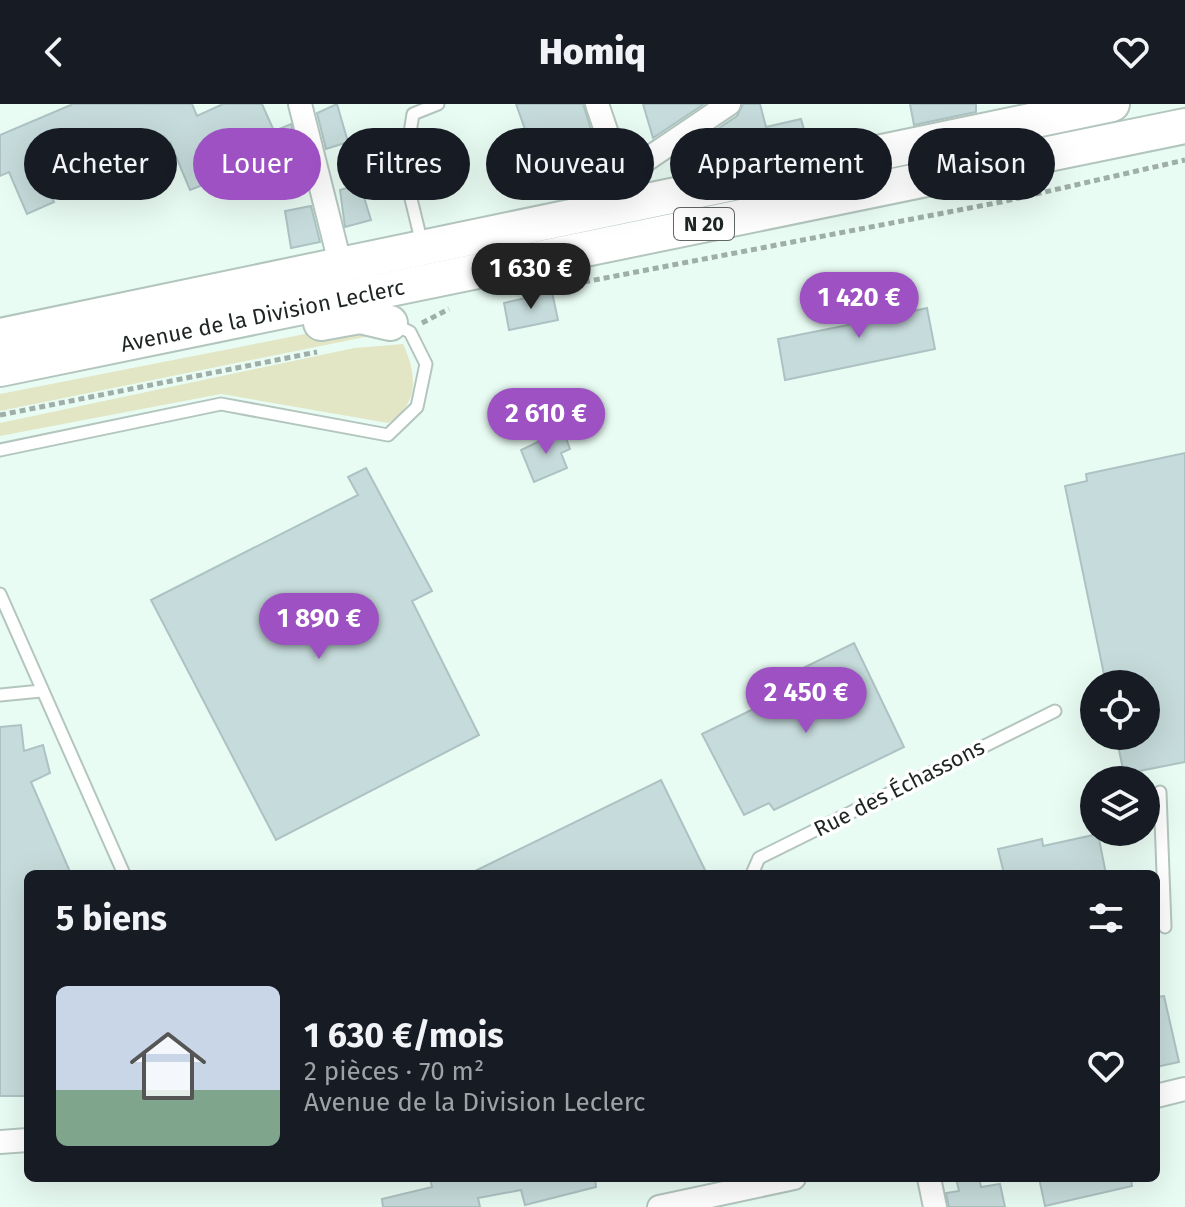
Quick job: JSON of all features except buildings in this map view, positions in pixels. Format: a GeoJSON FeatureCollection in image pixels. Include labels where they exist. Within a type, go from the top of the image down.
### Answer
{"type":"FeatureCollection","features":[{"type":"Feature","properties":{"kind":"main road","name":"Avenue de la Division Leclerc"},"geometry":{"type":"LineString","coordinates":[[0,369],[219,307],[341,267],[589,216],[1014,114],[1112,104]]}},
{"type":"Feature","properties":{"kind":"main road","name":"Avenue de la Division Leclerc"},"geometry":{"type":"LineString","coordinates":[[0,336],[219,307],[1185,126]]}},
{"type":"Feature","properties":{"kind":"main road"},"geometry":{"type":"LineString","coordinates":[[0,328],[219,307],[254,334],[360,316],[405,324]]}},
{"type":"Feature","properties":{"kind":"street"},"geometry":{"type":"LineString","coordinates":[[300,104],[341,267]]}},
{"type":"Feature","properties":{"kind":"street"},"geometry":{"type":"LineString","coordinates":[[597,104],[605,128]]}},
{"type":"Feature","properties":{"kind":"street"},"geometry":{"type":"LineString","coordinates":[[654,154],[729,104]]}},
{"type":"Feature","properties":{"kind":"street"},"geometry":{"type":"LineString","coordinates":[[589,216],[597,200]]}},
{"type":"Feature","properties":{"kind":"street"},"geometry":{"type":"LineString","coordinates":[[1160,1095],[1185,1089]]}},
{"type":"Feature","properties":{"kind":"street"},"geometry":{"type":"LineString","coordinates":[[0,1142],[24,1140]]}},
{"type":"Feature","properties":{"kind":"street"},"geometry":{"type":"LineString","coordinates":[[659,1207],[775,1182]]}},
{"type":"Feature","properties":{"kind":"street"},"geometry":{"type":"LineString","coordinates":[[930,1182],[935,1207]]}},
{"type":"Feature","properties":{"kind":"lane"},"geometry":{"type":"LineString","coordinates":[[423,249],[404,170],[413,114],[438,104]]}},
{"type":"Feature","properties":{"kind":"lane"},"geometry":{"type":"LineString","coordinates":[[0,450],[221,404],[388,435],[417,407],[426,364],[405,324]]}},
{"type":"Feature","properties":{"kind":"lane"},"geometry":{"type":"LineString","coordinates":[[0,594],[122,870]]}},
{"type":"Feature","properties":{"kind":"lane"},"geometry":{"type":"LineString","coordinates":[[0,695],[41,691]]}},
{"type":"Feature","properties":{"kind":"lane","name":"Rue des Échassons"},"geometry":{"type":"LineString","coordinates":[[754,870],[759,858],[1055,711]]}},
{"type":"Feature","properties":{"kind":"lane"},"geometry":{"type":"LineString","coordinates":[[1160,792],[1165,927]]}},
{"type":"Feature","properties":{"kind":"path"},"geometry":{"type":"LineString","coordinates":[[572,284],[1001,202],[1185,160]]}},
{"type":"Feature","properties":{"kind":"path"},"geometry":{"type":"LineString","coordinates":[[405,324],[450,308]]}},
{"type":"Feature","properties":{"kind":"path"},"geometry":{"type":"LineString","coordinates":[[0,415],[324,350]]}},
{"type":"Feature","properties":{"kind":"green space"},"geometry":{"type":"Polygon","coordinates":[[[341,327],[375,335],[0,411],[0,394],[341,327]]]}},
{"type":"Feature","properties":{"kind":"green space"},"geometry":{"type":"Polygon","coordinates":[[[403,344],[411,366],[413,388],[406,407],[388,423],[221,394],[0,436],[0,423],[354,348],[403,344]]]}}]}
